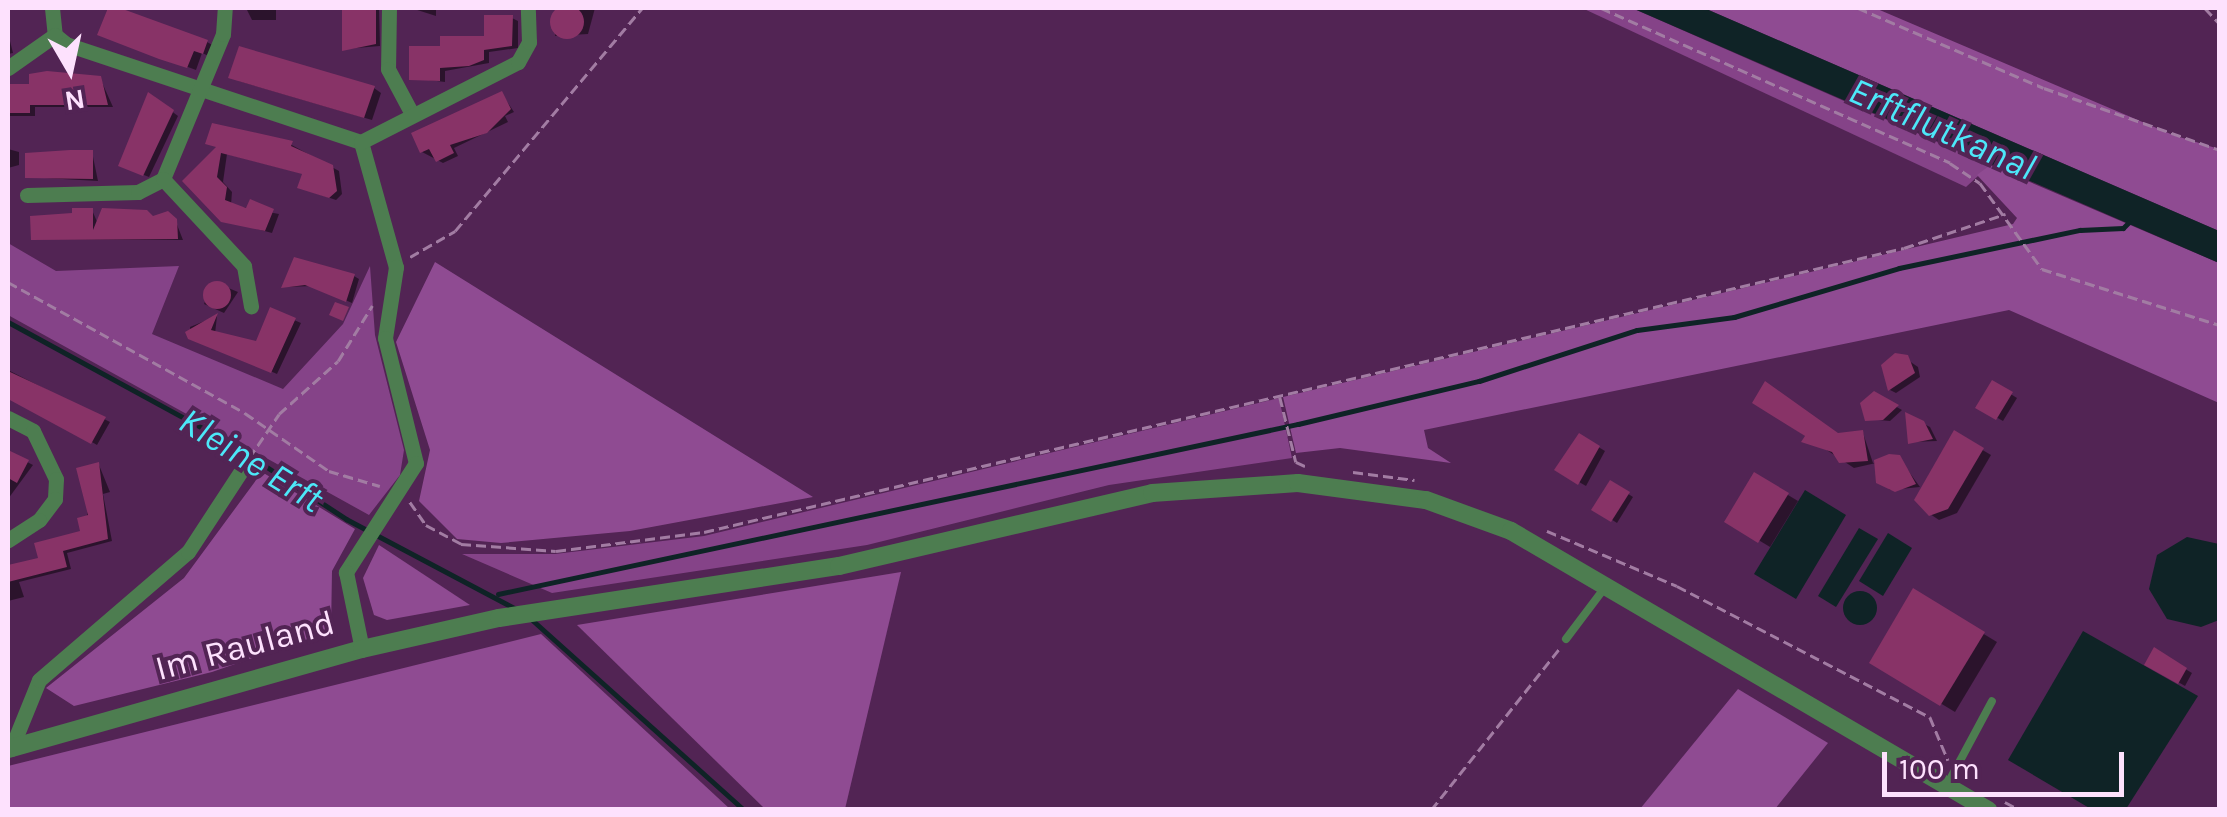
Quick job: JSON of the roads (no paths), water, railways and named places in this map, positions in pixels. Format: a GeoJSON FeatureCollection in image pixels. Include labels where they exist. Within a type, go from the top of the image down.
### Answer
{"type":"FeatureCollection","features":[{"type":"Feature","properties":{"kind":"street"},"geometry":{"type":"LineString","coordinates":[[52,8],[55,35]]}},
{"type":"Feature","properties":{"kind":"street"},"geometry":{"type":"LineString","coordinates":[[27,195],[138,192],[162,179],[196,90],[224,34],[225,8]]}},
{"type":"Feature","properties":{"kind":"street"},"geometry":{"type":"LineString","coordinates":[[389,8],[388,68],[412,114]]}},
{"type":"Feature","properties":{"kind":"street"},"geometry":{"type":"LineString","coordinates":[[55,35],[196,90],[361,142],[518,62],[529,42],[528,8]]}},
{"type":"Feature","properties":{"kind":"street"},"geometry":{"type":"LineString","coordinates":[[8,68],[55,35]]}},
{"type":"Feature","properties":{"kind":"street"},"geometry":{"type":"LineString","coordinates":[[361,142],[396,267],[385,338],[415,447],[406,486],[346,572],[362,649]]}},
{"type":"Feature","properties":{"kind":"street"},"geometry":{"type":"LineString","coordinates":[[162,179],[244,266],[251,306]]}},
{"type":"Feature","properties":{"kind":"street"},"geometry":{"type":"LineString","coordinates":[[8,418],[33,431],[56,479],[55,499],[40,520],[8,540]]}},
{"type":"Feature","properties":{"kind":"street","name":"Im Rauland"},"geometry":{"type":"LineString","coordinates":[[9,749],[39,680],[188,552],[244,466]]}},
{"type":"Feature","properties":{"kind":"street","name":"Im Rauland"},"geometry":{"type":"LineString","coordinates":[[9,749],[362,649],[569,604],[838,566],[1074,508],[1248,483],[1338,485],[1426,500],[1511,530],[1996,805]]}},
{"type":"Feature","properties":{"kind":"lane"},"geometry":{"type":"LineString","coordinates":[[1566,640],[1608,582]]}},
{"type":"Feature","properties":{"kind":"lane"},"geometry":{"type":"LineString","coordinates":[[1950,778],[1992,701]]}},
{"type":"Feature","properties":{"kind":"water","name":"Erftflutkanal"},"geometry":{"type":"Polygon","coordinates":[[[1632,8],[1704,8],[2219,231],[2219,263],[1632,8]]]}},
{"type":"Feature","properties":{"kind":"water"},"geometry":{"type":"Polygon","coordinates":[[[1805,490],[1846,515],[1796,599],[1754,574],[1805,490]]]}},
{"type":"Feature","properties":{"kind":"water"},"geometry":{"type":"Polygon","coordinates":[[[1859,528],[1878,539],[1836,607],[1818,596],[1859,528]]]}},
{"type":"Feature","properties":{"kind":"water"},"geometry":{"type":"Polygon","coordinates":[[[1888,533],[1912,548],[1883,596],[1859,581],[1888,533]]]}},
{"type":"Feature","properties":{"kind":"water"},"geometry":{"type":"Polygon","coordinates":[[[2187,537],[2219,544],[2219,620],[2201,627],[2167,619],[2149,589],[2157,555],[2187,537]]]}},
{"type":"Feature","properties":{"kind":"water"},"geometry":{"type":"Polygon","coordinates":[[[1860,591],[1872,596],[1877,608],[1872,620],[1860,625],[1848,620],[1843,608],[1848,596],[1860,591]]]}},
{"type":"Feature","properties":{"kind":"water"},"geometry":{"type":"Polygon","coordinates":[[[2083,631],[2198,696],[2126,809],[2091,809],[2008,760],[2083,631]]]}},
{"type":"Feature","properties":{"kind":"waterway"},"geometry":{"type":"LineString","coordinates":[[498,594],[1298,424],[1479,381],[1637,330],[1734,317],[1899,268],[2080,230],[2123,228],[2129,222]]}},
{"type":"Feature","properties":{"kind":"waterway","name":"Kleine Erft"},"geometry":{"type":"LineString","coordinates":[[8,322],[230,443],[346,519],[518,610]]}},
{"type":"Feature","properties":{"kind":"waterway"},"geometry":{"type":"LineString","coordinates":[[531,619],[744,810]]}}]}
